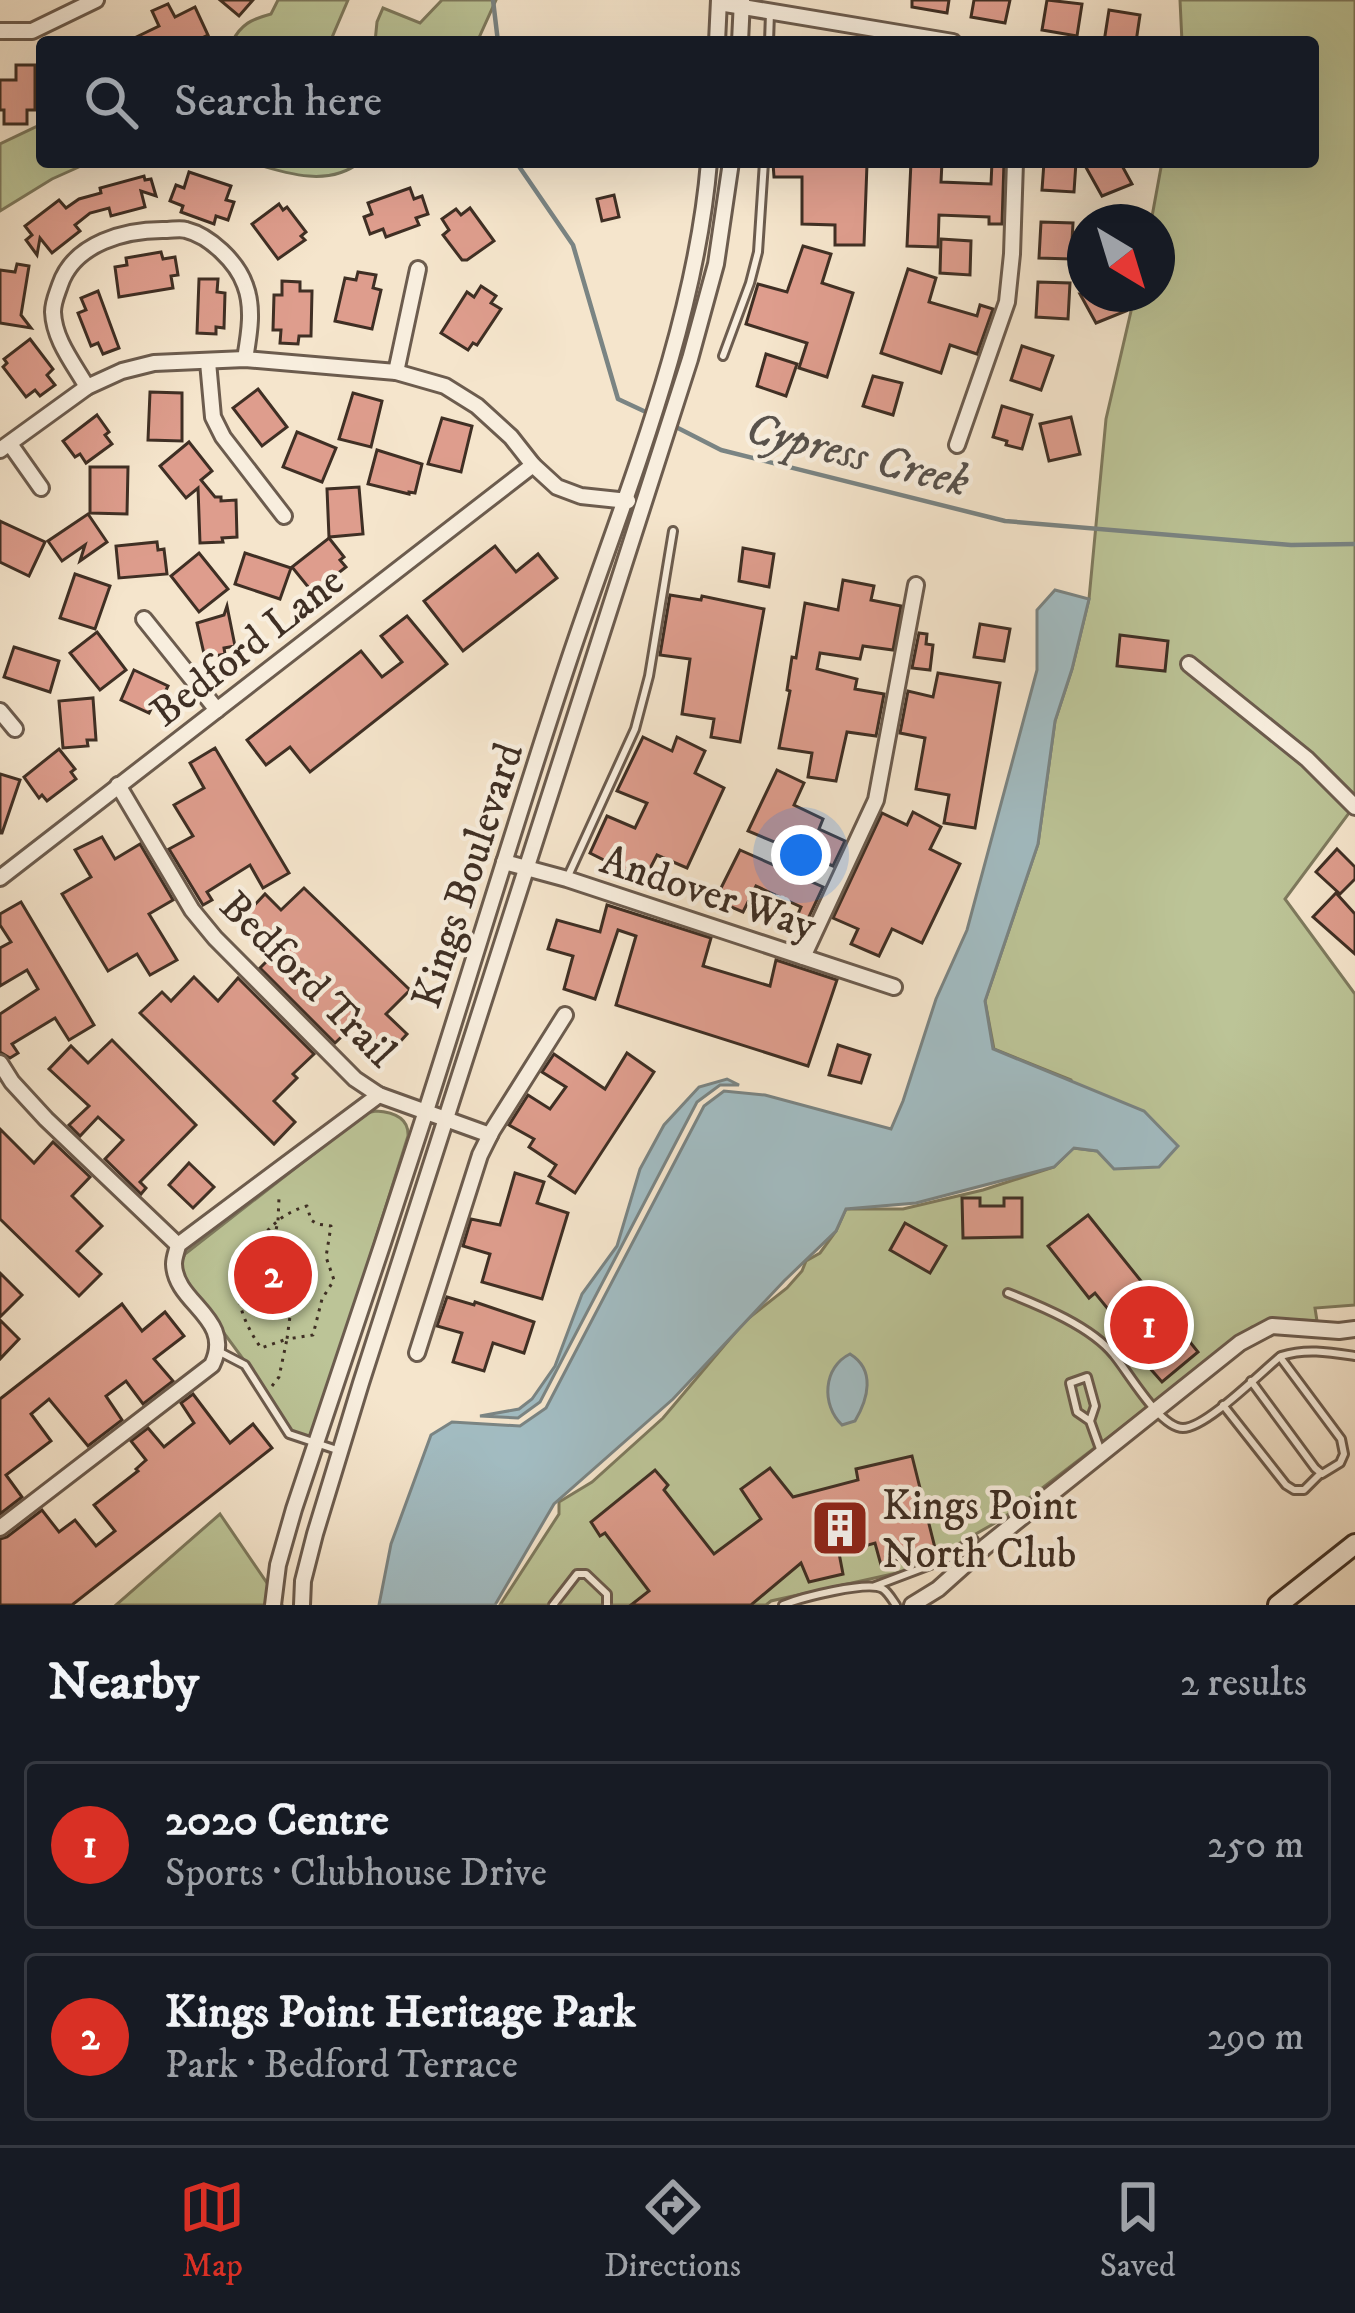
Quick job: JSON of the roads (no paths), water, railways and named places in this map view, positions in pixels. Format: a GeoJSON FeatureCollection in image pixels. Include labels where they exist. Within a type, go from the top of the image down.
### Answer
{"type":"FeatureCollection","features":[{"type":"Feature","properties":{"kind":"main road"},"geometry":{"type":"LineString","coordinates":[[1278,1605],[1355,1544]]}},
{"type":"Feature","properties":{"kind":"street"},"geometry":{"type":"LineString","coordinates":[[0,31],[32,31],[96,0]]}},
{"type":"Feature","properties":{"kind":"street"},"geometry":{"type":"LineString","coordinates":[[717,36],[719,1],[920,36]]}},
{"type":"Feature","properties":{"kind":"street"},"geometry":{"type":"LineString","coordinates":[[740,36],[742,2]]}},
{"type":"Feature","properties":{"kind":"street","name":"Kings Boulevard"},"geometry":{"type":"LineString","coordinates":[[273,1605],[278,1565],[316,1444],[568,660],[660,393],[698,241],[708,168]]}},
{"type":"Feature","properties":{"kind":"street","name":"Kings Boulevard"},"geometry":{"type":"LineString","coordinates":[[302,1605],[303,1581],[340,1451],[676,402],[716,264],[730,168]]}},
{"type":"Feature","properties":{"kind":"street"},"geometry":{"type":"LineString","coordinates":[[957,445],[1007,302],[1016,168]]}},
{"type":"Feature","properties":{"kind":"street"},"geometry":{"type":"LineString","coordinates":[[87,387],[56,332],[52,306],[65,270],[83,251],[116,236],[150,229],[186,230],[231,260],[246,286],[250,324],[245,359]]}},
{"type":"Feature","properties":{"kind":"street"},"geometry":{"type":"LineString","coordinates":[[396,373],[418,269]]}},
{"type":"Feature","properties":{"kind":"street"},"geometry":{"type":"LineString","coordinates":[[40,488],[5,447],[87,387],[154,363],[245,359],[396,373],[445,386],[511,436],[557,488],[581,496],[644,502]]}},
{"type":"Feature","properties":{"kind":"street"},"geometry":{"type":"LineString","coordinates":[[208,362],[213,418],[284,517]]}},
{"type":"Feature","properties":{"kind":"street","name":"Bedford Lane"},"geometry":{"type":"LineString","coordinates":[[0,878],[533,465]]}},
{"type":"Feature","properties":{"kind":"street"},"geometry":{"type":"LineString","coordinates":[[803,957],[876,800],[916,585]]}},
{"type":"Feature","properties":{"kind":"street"},"geometry":{"type":"LineString","coordinates":[[144,619],[217,710]]}},
{"type":"Feature","properties":{"kind":"street"},"geometry":{"type":"LineString","coordinates":[[1189,664],[1307,759],[1355,807]]}},
{"type":"Feature","properties":{"kind":"street"},"geometry":{"type":"LineString","coordinates":[[0,711],[15,729]]}},
{"type":"Feature","properties":{"kind":"street","name":"Bedford Trail"},"geometry":{"type":"LineString","coordinates":[[118,785],[214,938],[355,1079],[379,1095],[490,1135]]}},
{"type":"Feature","properties":{"kind":"street","name":"Andover Way"},"geometry":{"type":"LineString","coordinates":[[504,862],[893,987]]}},
{"type":"Feature","properties":{"kind":"street"},"geometry":{"type":"LineString","coordinates":[[416,1353],[480,1155],[565,1015]]}},
{"type":"Feature","properties":{"kind":"street"},"geometry":{"type":"LineString","coordinates":[[0,1064],[46,1119],[178,1244]]}},
{"type":"Feature","properties":{"kind":"street"},"geometry":{"type":"LineString","coordinates":[[0,1528],[212,1365],[218,1351],[217,1333],[179,1280],[174,1265],[178,1244],[379,1095]]}},
{"type":"Feature","properties":{"kind":"street"},"geometry":{"type":"LineString","coordinates":[[912,1605],[938,1589],[1240,1343],[1272,1326],[1355,1329]]}},
{"type":"Feature","properties":{"kind":"lane"},"geometry":{"type":"LineString","coordinates":[[769,36],[770,9]]}},
{"type":"Feature","properties":{"kind":"lane"},"geometry":{"type":"LineString","coordinates":[[723,356],[758,252],[764,168]]}},
{"type":"Feature","properties":{"kind":"lane"},"geometry":{"type":"LineString","coordinates":[[567,879],[635,729],[649,676],[673,531]]}},
{"type":"Feature","properties":{"kind":"lane"},"geometry":{"type":"LineString","coordinates":[[1008,1294],[1048,1310],[1105,1344],[1169,1425],[1185,1428],[1202,1423],[1280,1357],[1297,1351],[1355,1356]]}},
{"type":"Feature","properties":{"kind":"lane"},"geometry":{"type":"LineString","coordinates":[[218,1351],[244,1364],[289,1434],[340,1451]]}},
{"type":"Feature","properties":{"kind":"lane"},"geometry":{"type":"LineString","coordinates":[[1223,1405],[1294,1490],[1304,1490],[1321,1473],[1330,1471],[1344,1454],[1341,1439],[1280,1357]]}},
{"type":"Feature","properties":{"kind":"lane"},"geometry":{"type":"LineString","coordinates":[[1090,1421],[1096,1406],[1087,1377],[1070,1382],[1078,1412],[1090,1421],[1102,1453]]}},
{"type":"Feature","properties":{"kind":"lane"},"geometry":{"type":"LineString","coordinates":[[1251,1381],[1321,1473]]}},
{"type":"Feature","properties":{"kind":"lane"},"geometry":{"type":"LineString","coordinates":[[783,1605],[875,1586],[949,1558],[974,1540]]}},
{"type":"Feature","properties":{"kind":"lane"},"geometry":{"type":"LineString","coordinates":[[553,1605],[577,1574],[586,1574],[607,1594],[607,1605]]}},
{"type":"Feature","properties":{"kind":"lane"},"geometry":{"type":"LineString","coordinates":[[875,1586],[884,1589],[896,1605]]}},
{"type":"Feature","properties":{"kind":"water"},"geometry":{"type":"Polygon","coordinates":[[[1055,590],[1089,599],[1055,721],[1038,844],[985,1001],[993,1049],[1144,1111],[1178,1146],[1159,1167],[1114,1169],[1097,1151],[1074,1148],[1054,1167],[916,1203],[846,1209],[836,1231],[673,1399],[554,1504],[495,1605],[379,1605],[391,1544],[431,1435],[452,1422],[520,1426],[546,1408],[704,1106],[724,1091],[765,1095],[891,1129],[936,999],[967,930],[1037,670],[1037,610],[1055,590]]]}},
{"type":"Feature","properties":{"kind":"water"},"geometry":{"type":"Polygon","coordinates":[[[727,1079],[739,1085],[720,1085],[697,1102],[540,1402],[518,1418],[480,1416],[519,1409],[532,1399],[555,1366],[582,1294],[617,1246],[640,1169],[664,1125],[699,1087],[727,1079]]]}},
{"type":"Feature","properties":{"kind":"water"},"geometry":{"type":"Polygon","coordinates":[[[850,1354],[864,1368],[867,1385],[855,1421],[842,1425],[831,1407],[828,1387],[834,1368],[850,1354]]]}},
{"type":"Feature","properties":{"kind":"waterway","name":"Cypress Creek"},"geometry":{"type":"LineString","coordinates":[[493,0],[497,36]]}},
{"type":"Feature","properties":{"kind":"waterway","name":"Cypress Creek"},"geometry":{"type":"LineString","coordinates":[[520,168],[573,245],[618,399],[648,413]]}},
{"type":"Feature","properties":{"kind":"waterway","name":"Cypress Creek"},"geometry":{"type":"LineString","coordinates":[[674,426],[721,450],[1005,521],[1291,545],[1355,544]]}},
{"type":"Feature","properties":{"kind":"place","name":"Kings Point Heritage Park"},"geometry":{"type":"Point","coordinates":[273,1275]}},
{"type":"Feature","properties":{"kind":"place","name":"2020 Centre"},"geometry":{"type":"Point","coordinates":[1149,1325]}},
{"type":"Feature","properties":{"kind":"place","name":"Kings Point North Club"},"geometry":{"type":"Point","coordinates":[840,1528]}}]}
